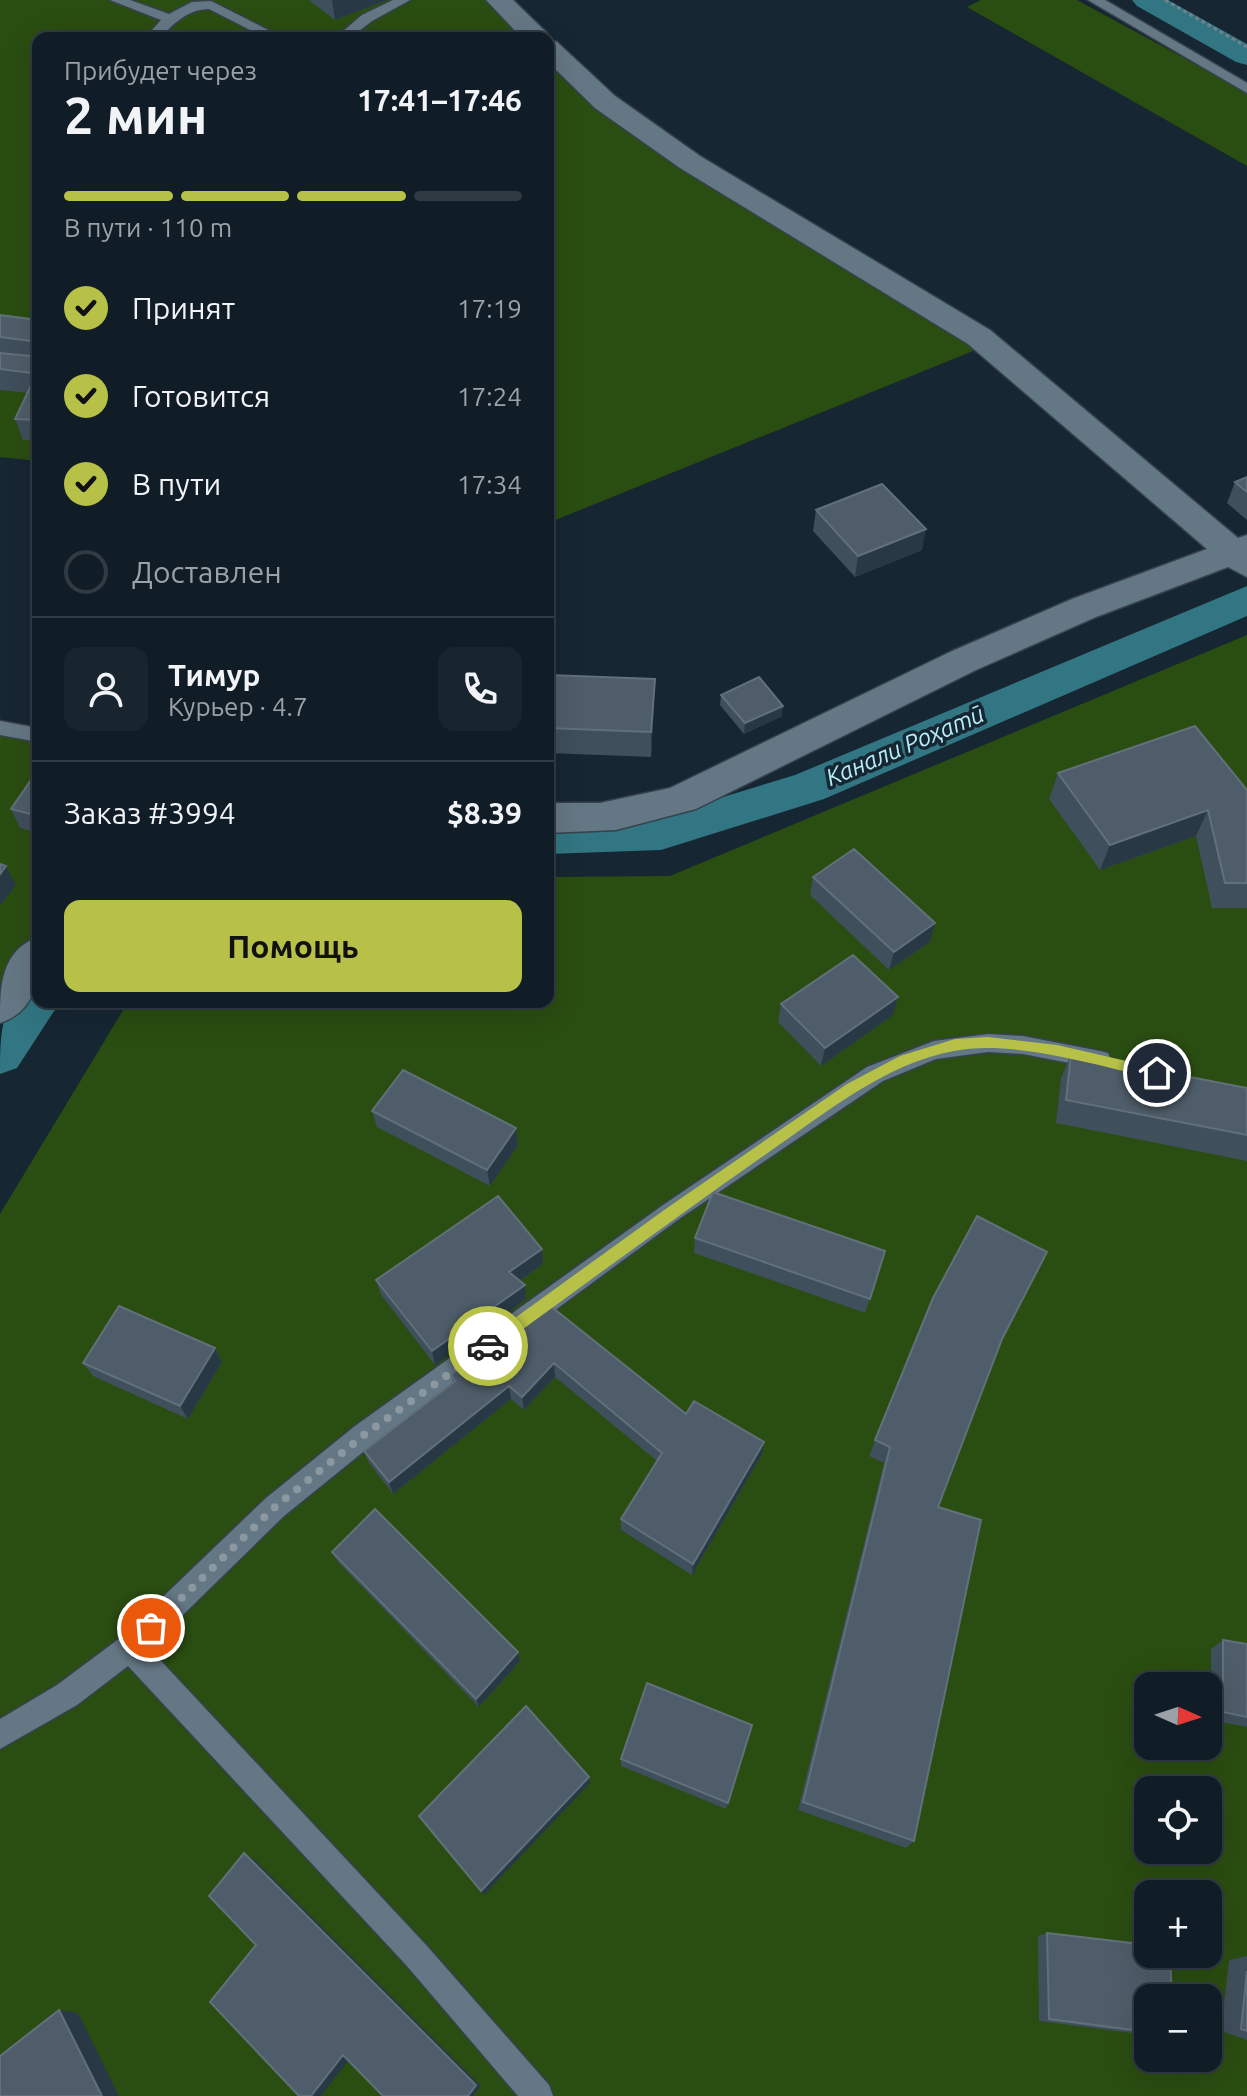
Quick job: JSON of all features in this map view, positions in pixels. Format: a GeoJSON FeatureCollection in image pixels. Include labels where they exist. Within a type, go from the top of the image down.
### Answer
{"type":"FeatureCollection","features":[{"type":"Feature","properties":{"kind":"street"},"geometry":{"type":"LineString","coordinates":[[502,1],[531,32]]}},
{"type":"Feature","properties":{"kind":"street"},"geometry":{"type":"LineString","coordinates":[[554,54],[605,102],[690,162],[979,337],[1243,556]]}},
{"type":"Feature","properties":{"kind":"street"},"geometry":{"type":"LineString","coordinates":[[554,818],[627,815],[683,799],[963,661],[1084,608],[1243,556]]}},
{"type":"Feature","properties":{"kind":"street"},"geometry":{"type":"LineString","coordinates":[[0,1006],[32,962]]}},
{"type":"Feature","properties":{"kind":"lane"},"geometry":{"type":"LineString","coordinates":[[117,0],[170,19]]}},
{"type":"Feature","properties":{"kind":"lane"},"geometry":{"type":"LineString","coordinates":[[350,32],[367,18],[403,0]]}},
{"type":"Feature","properties":{"kind":"lane"},"geometry":{"type":"LineString","coordinates":[[1095,0],[1247,89]]}},
{"type":"Feature","properties":{"kind":"lane"},"geometry":{"type":"LineString","coordinates":[[158,32],[170,19],[190,8],[211,5],[265,32]]}},
{"type":"Feature","properties":{"kind":"lane"},"geometry":{"type":"LineString","coordinates":[[0,728],[32,734]]}},
{"type":"Feature","properties":{"kind":"lane"},"geometry":{"type":"LineString","coordinates":[[0,1735],[67,1695],[130,1648],[275,1507],[364,1435],[671,1212],[875,1074],[934,1050],[988,1043],[1034,1047],[1128,1066]]}},
{"type":"Feature","properties":{"kind":"lane"},"geometry":{"type":"LineString","coordinates":[[130,1648],[417,1956],[538,2096]]}},
{"type":"Feature","properties":{"kind":"path"},"geometry":{"type":"LineString","coordinates":[[1165,0],[1247,47]]}},
{"type":"Feature","properties":{"kind":"green space"},"geometry":{"type":"Polygon","coordinates":[[[0,0],[487,0],[520,32],[32,32],[32,460],[0,457],[0,0]]]}},
{"type":"Feature","properties":{"kind":"green space"},"geometry":{"type":"Polygon","coordinates":[[[981,0],[1077,0],[1247,92],[1247,166],[967,7],[981,0]]]}},
{"type":"Feature","properties":{"kind":"green space"},"geometry":{"type":"Polygon","coordinates":[[[554,61],[588,90],[988,345],[554,521],[554,61]]]}},
{"type":"Feature","properties":{"kind":"green space"},"geometry":{"type":"Polygon","coordinates":[[[1247,635],[1247,2096],[0,2096],[0,1214],[124,1008],[554,1008],[554,877],[670,876],[1247,635]]]}},
{"type":"Feature","properties":{"kind":"green space"},"geometry":{"type":"Polygon","coordinates":[[[0,722],[32,728],[32,954],[0,1000],[0,722]]]}},
{"type":"Feature","properties":{"kind":"building"},"geometry":{"type":"Polygon","coordinates":[[[0,315],[32,319],[32,342],[0,337],[0,315]]]}},
{"type":"Feature","properties":{"kind":"building"},"geometry":{"type":"Polygon","coordinates":[[[0,353],[30,356],[31,373],[0,369],[0,353]]]}},
{"type":"Feature","properties":{"kind":"building"},"geometry":{"type":"Polygon","coordinates":[[[32,384],[32,420],[15,419],[32,384]]]}},
{"type":"Feature","properties":{"kind":"building"},"geometry":{"type":"Polygon","coordinates":[[[1247,477],[1247,492],[1235,482],[1247,477]]]}},
{"type":"Feature","properties":{"kind":"building"},"geometry":{"type":"Polygon","coordinates":[[[882,484],[926,529],[858,556],[816,510],[882,484]]]}},
{"type":"Feature","properties":{"kind":"building"},"geometry":{"type":"Polygon","coordinates":[[[554,675],[655,679],[651,732],[554,728],[554,675]]]}},
{"type":"Feature","properties":{"kind":"building"},"geometry":{"type":"Polygon","coordinates":[[[759,677],[783,706],[745,723],[721,695],[759,677]]]}},
{"type":"Feature","properties":{"kind":"building"},"geometry":{"type":"Polygon","coordinates":[[[1195,726],[1247,790],[1247,883],[1225,883],[1208,810],[1110,845],[1058,773],[1195,726]]]}},
{"type":"Feature","properties":{"kind":"building"},"geometry":{"type":"Polygon","coordinates":[[[32,779],[32,814],[11,809],[32,779]]]}},
{"type":"Feature","properties":{"kind":"building"},"geometry":{"type":"Polygon","coordinates":[[[854,849],[935,923],[894,952],[813,877],[854,849]]]}},
{"type":"Feature","properties":{"kind":"building"},"geometry":{"type":"Polygon","coordinates":[[[853,955],[898,997],[825,1048],[781,1004],[853,955]]]}},
{"type":"Feature","properties":{"kind":"building"},"geometry":{"type":"Polygon","coordinates":[[[1071,1054],[1247,1088],[1247,1135],[1066,1100],[1071,1054]]]}},
{"type":"Feature","properties":{"kind":"building"},"geometry":{"type":"Polygon","coordinates":[[[403,1070],[516,1128],[487,1170],[372,1111],[403,1070]]]}},
{"type":"Feature","properties":{"kind":"building"},"geometry":{"type":"Polygon","coordinates":[[[713,1192],[885,1251],[870,1299],[695,1238],[713,1192]]]}},
{"type":"Feature","properties":{"kind":"building"},"geometry":{"type":"Polygon","coordinates":[[[498,1196],[542,1249],[509,1272],[525,1285],[432,1351],[376,1280],[498,1196]]]}},
{"type":"Feature","properties":{"kind":"building"},"geometry":{"type":"Polygon","coordinates":[[[977,1216],[1047,1252],[1002,1339],[938,1507],[981,1520],[914,1841],[803,1802],[890,1447],[875,1440],[933,1298],[977,1216]]]}},
{"type":"Feature","properties":{"kind":"building"},"geometry":{"type":"Polygon","coordinates":[[[548,1304],[686,1414],[694,1401],[764,1442],[693,1564],[621,1519],[662,1453],[554,1363],[522,1397],[509,1386],[389,1482],[364,1451],[455,1381],[451,1375],[548,1304]]]}},
{"type":"Feature","properties":{"kind":"building"},"geometry":{"type":"Polygon","coordinates":[[[119,1306],[215,1348],[180,1406],[83,1363],[119,1306]]]}},
{"type":"Feature","properties":{"kind":"building"},"geometry":{"type":"Polygon","coordinates":[[[375,1509],[518,1652],[476,1699],[332,1552],[375,1509]]]}},
{"type":"Feature","properties":{"kind":"building"},"geometry":{"type":"Polygon","coordinates":[[[1223,1640],[1247,1644],[1247,1717],[1223,1712],[1223,1640]]]}},
{"type":"Feature","properties":{"kind":"building"},"geometry":{"type":"Polygon","coordinates":[[[647,1683],[752,1725],[728,1803],[621,1759],[647,1683]]]}},
{"type":"Feature","properties":{"kind":"building"},"geometry":{"type":"Polygon","coordinates":[[[526,1706],[589,1777],[481,1891],[419,1816],[526,1706]]]}},
{"type":"Feature","properties":{"kind":"building"},"geometry":{"type":"Polygon","coordinates":[[[244,1853],[476,2085],[468,2096],[383,2096],[343,2055],[311,2096],[299,2096],[210,2002],[256,1945],[209,1896],[244,1853]]]}},
{"type":"Feature","properties":{"kind":"building"},"geometry":{"type":"Polygon","coordinates":[[[1047,1933],[1134,1943],[1134,1968],[1171,1968],[1171,1984],[1134,1984],[1134,2030],[1049,2019],[1047,1933]]]}},
{"type":"Feature","properties":{"kind":"building"},"geometry":{"type":"Polygon","coordinates":[[[1247,1971],[1247,2031],[1241,2029],[1247,1971]]]}},
{"type":"Feature","properties":{"kind":"building"},"geometry":{"type":"Polygon","coordinates":[[[59,2010],[102,2096],[0,2096],[0,2056],[59,2010]]]}},
{"type":"Feature","properties":{"kind":"waterway","name":"Канали Роҳатӣ"},"geometry":{"type":"LineString","coordinates":[[1147,0],[1247,56]]}},
{"type":"Feature","properties":{"kind":"waterway","name":"Канали Роҳатӣ"},"geometry":{"type":"LineString","coordinates":[[554,837],[661,833],[809,787],[1247,600]]}},
{"type":"Feature","properties":{"kind":"waterway","name":"Канали Роҳатӣ"},"geometry":{"type":"LineString","coordinates":[[0,1054],[32,1008]]}},
{"type":"Feature","properties":{"kind":"way so far"},"geometry":{"type":"LineString","coordinates":[[151,1628],[275,1507],[364,1435],[488,1346]]}},
{"type":"Feature","properties":{"kind":"route"},"geometry":{"type":"LineString","coordinates":[[488,1346],[671,1212],[852,1088],[900,1061],[955,1045],[988,1043],[1057,1051],[1157,1073]]}}]}
